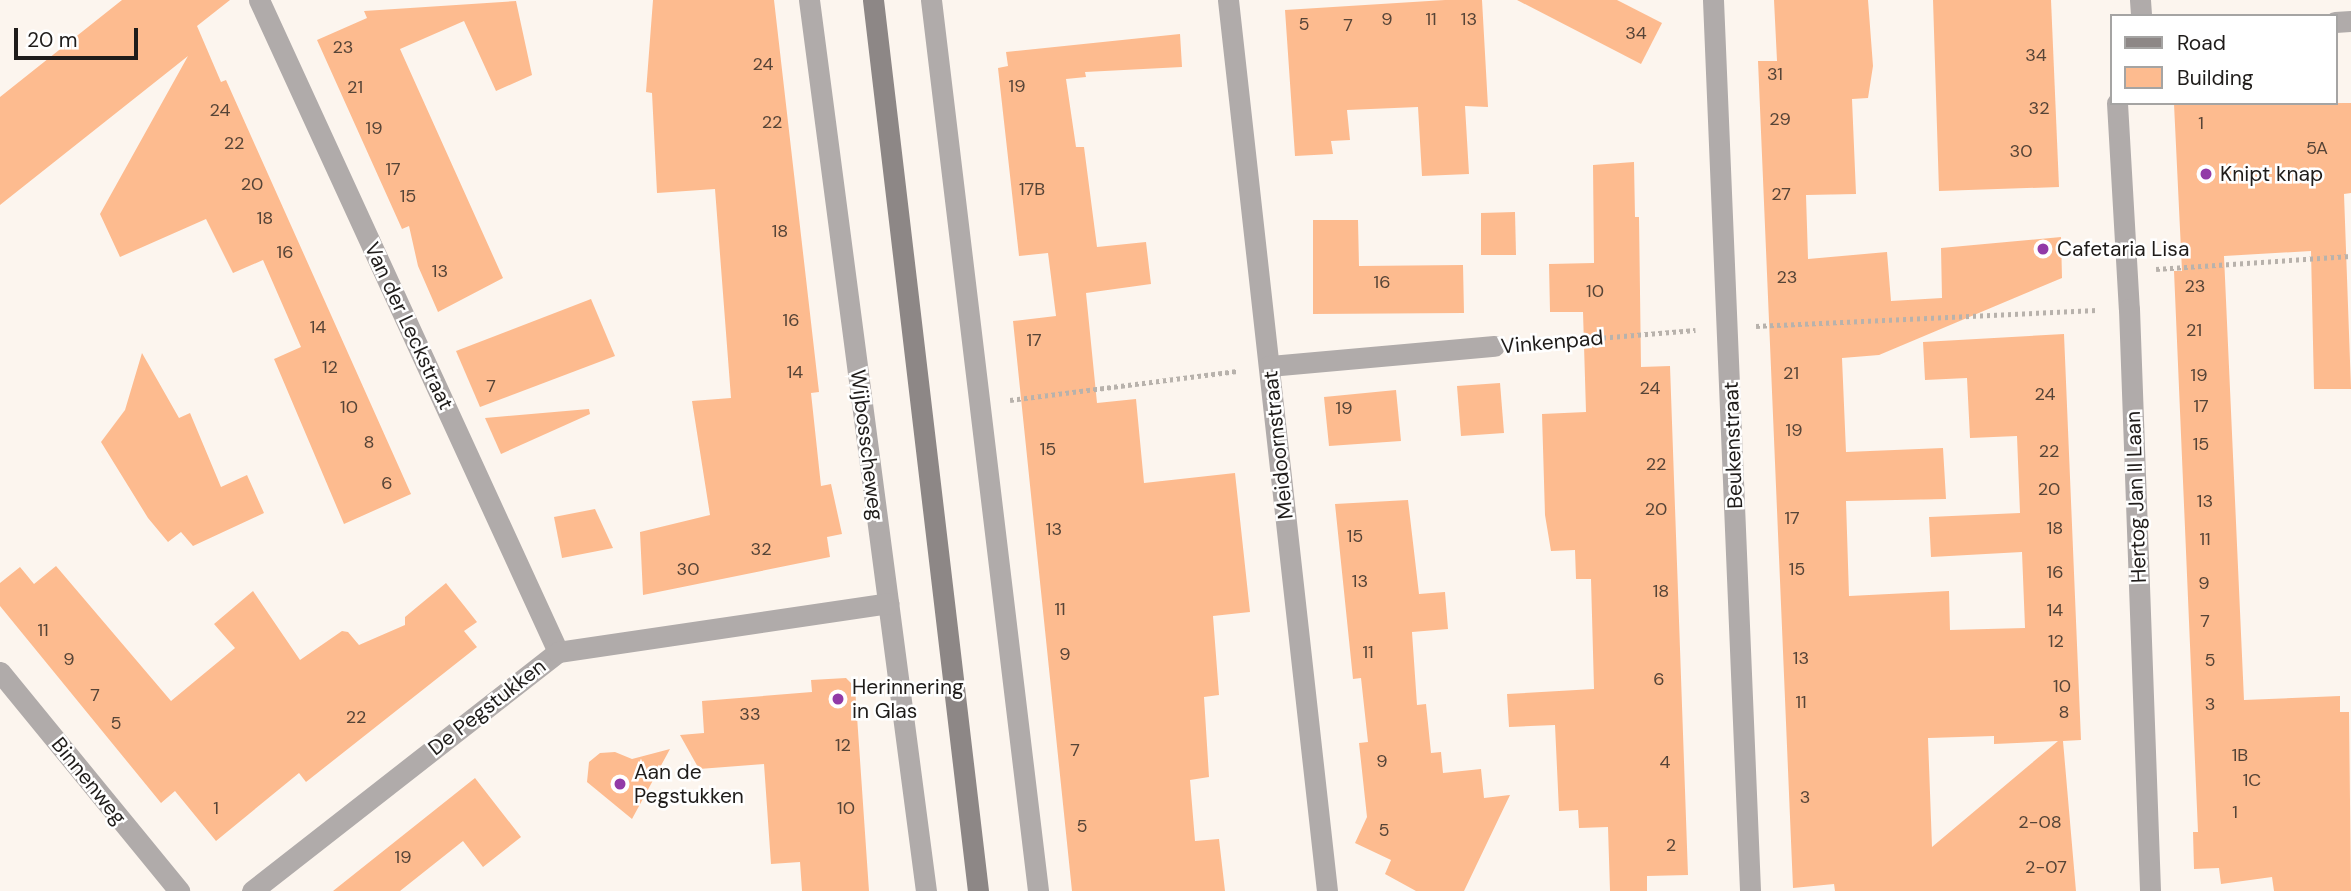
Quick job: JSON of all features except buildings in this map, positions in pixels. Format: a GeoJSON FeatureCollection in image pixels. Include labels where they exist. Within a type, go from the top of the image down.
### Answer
{"type":"FeatureCollection","features":[{"type":"Feature","properties":{"kind":"street","name":"Van der Leckstraat"},"geometry":{"type":"LineString","coordinates":[[259,0],[558,652]]}},
{"type":"Feature","properties":{"kind":"street","name":"Wijbosscheweg"},"geometry":{"type":"LineString","coordinates":[[809,0],[926,891]]}},
{"type":"Feature","properties":{"kind":"street"},"geometry":{"type":"LineString","coordinates":[[873,0],[978,885]]}},
{"type":"Feature","properties":{"kind":"street"},"geometry":{"type":"LineString","coordinates":[[931,0],[1038,891]]}},
{"type":"Feature","properties":{"kind":"street","name":"Meidoornstraat"},"geometry":{"type":"LineString","coordinates":[[1228,0],[1327,891]]}},
{"type":"Feature","properties":{"kind":"street","name":"Beukenstraat"},"geometry":{"type":"LineString","coordinates":[[1713,0],[1729,328],[1750,891]]}},
{"type":"Feature","properties":{"kind":"street","name":"Hertog Jan II Laan"},"geometry":{"type":"LineString","coordinates":[[2117,105],[2129,309],[2151,891]]}},
{"type":"Feature","properties":{"kind":"street","name":"Vinkenpad"},"geometry":{"type":"LineString","coordinates":[[1269,366],[1493,346]]}},
{"type":"Feature","properties":{"kind":"street","name":"De Pegstukken"},"geometry":{"type":"LineString","coordinates":[[252,891],[558,652],[888,603]]}},
{"type":"Feature","properties":{"kind":"street","name":"Binnenweg"},"geometry":{"type":"LineString","coordinates":[[0,672],[179,891]]}},
{"type":"Feature","properties":{"kind":"path"},"geometry":{"type":"LineString","coordinates":[[2127,271],[2351,256]]}},
{"type":"Feature","properties":{"kind":"path","name":"Vinkenpad"},"geometry":{"type":"LineString","coordinates":[[1493,346],[1729,328],[2129,309]]}},
{"type":"Feature","properties":{"kind":"path"},"geometry":{"type":"LineString","coordinates":[[978,404],[1269,366]]}},
{"type":"Feature","properties":{"kind":"place","name":"Knipt knap"},"geometry":{"type":"Point","coordinates":[2206,174]}},
{"type":"Feature","properties":{"kind":"place","name":"Cafetaria Lisa"},"geometry":{"type":"Point","coordinates":[2043,249]}},
{"type":"Feature","properties":{"kind":"place","name":"Herinnering in Glas"},"geometry":{"type":"Point","coordinates":[838,699]}},
{"type":"Feature","properties":{"kind":"place","name":"Aan de Pegstukken"},"geometry":{"type":"Point","coordinates":[620,784]}}]}
